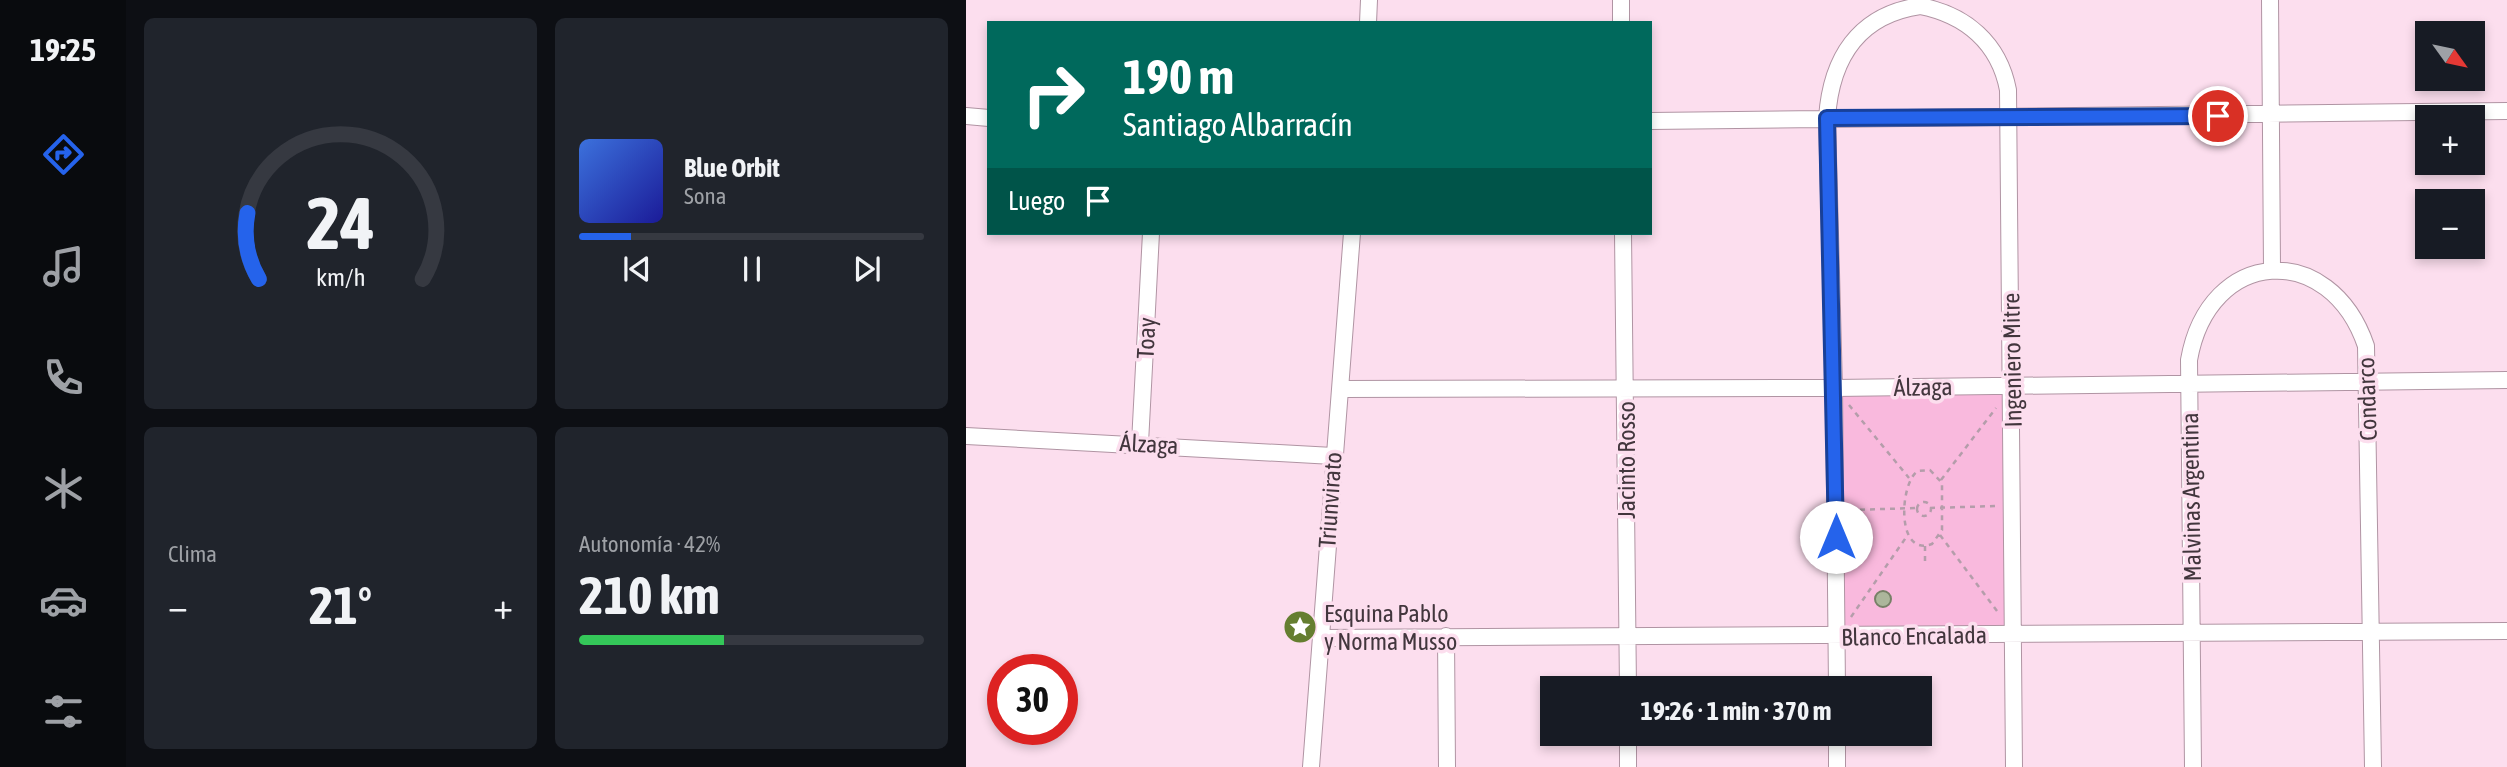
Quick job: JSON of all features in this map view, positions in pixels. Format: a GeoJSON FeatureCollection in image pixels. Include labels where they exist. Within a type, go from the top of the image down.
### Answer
{"type":"FeatureCollection","features":[{"type":"Feature","properties":{"kind":"street"},"geometry":{"type":"LineString","coordinates":[[1368,21],[1369,0]]}},
{"type":"Feature","properties":{"kind":"street"},"geometry":{"type":"LineString","coordinates":[[1621,0],[1621,21]]}},
{"type":"Feature","properties":{"kind":"street"},"geometry":{"type":"LineString","coordinates":[[2270,0],[2272,268]]}},
{"type":"Feature","properties":{"kind":"street"},"geometry":{"type":"LineString","coordinates":[[1837,676],[1835,388],[1827,118],[1830,85],[1844,52],[1858,37],[1892,11],[1920,3]]}},
{"type":"Feature","properties":{"kind":"street","name":"Ingeniero Mitre"},"geometry":{"type":"LineString","coordinates":[[1920,3],[1957,19],[1990,45],[2005,72],[2010,119],[2014,767]]}},
{"type":"Feature","properties":{"kind":"street"},"geometry":{"type":"LineString","coordinates":[[1652,121],[2270,116],[2507,111]]}},
{"type":"Feature","properties":{"kind":"street"},"geometry":{"type":"LineString","coordinates":[[966,116],[987,118]]}},
{"type":"Feature","properties":{"kind":"street","name":"Toay"},"geometry":{"type":"LineString","coordinates":[[1140,443],[1151,235]]}},
{"type":"Feature","properties":{"kind":"street","name":"Triunvirato"},"geometry":{"type":"LineString","coordinates":[[1311,767],[1352,235]]}},
{"type":"Feature","properties":{"kind":"street","name":"Jacinto Rosso"},"geometry":{"type":"LineString","coordinates":[[1623,235],[1628,676]]}},
{"type":"Feature","properties":{"kind":"street","name":"Condarco"},"geometry":{"type":"LineString","coordinates":[[2272,268],[2312,280],[2343,301],[2354,317],[2366,346],[2373,767]]}},
{"type":"Feature","properties":{"kind":"street","name":"Malvinas Argentina"},"geometry":{"type":"LineString","coordinates":[[2193,767],[2189,385],[2193,338],[2213,302],[2242,278],[2272,268]]}},
{"type":"Feature","properties":{"kind":"street","name":"Álzaga"},"geometry":{"type":"LineString","coordinates":[[1340,389],[1835,388],[2507,380]]}},
{"type":"Feature","properties":{"kind":"street","name":"Álzaga"},"geometry":{"type":"LineString","coordinates":[[966,436],[1140,443],[1333,456]]}},
{"type":"Feature","properties":{"kind":"street","name":"Blanco Encalada"},"geometry":{"type":"LineString","coordinates":[[1321,638],[2507,631]]}},
{"type":"Feature","properties":{"kind":"street"},"geometry":{"type":"LineString","coordinates":[[1446,636],[1447,767]]}},
{"type":"Feature","properties":{"kind":"street"},"geometry":{"type":"LineString","coordinates":[[1628,746],[1628,767]]}},
{"type":"Feature","properties":{"kind":"street"},"geometry":{"type":"LineString","coordinates":[[1837,746],[1837,767]]}},
{"type":"Feature","properties":{"kind":"path"},"geometry":{"type":"LineString","coordinates":[[1835,388],[1909,478],[1907,536],[1837,637]]}},
{"type":"Feature","properties":{"kind":"path"},"geometry":{"type":"LineString","coordinates":[[1941,480],[1996,407]]}},
{"type":"Feature","properties":{"kind":"path"},"geometry":{"type":"LineString","coordinates":[[1907,536],[1915,545],[1932,544],[1940,535],[1942,507],[1941,480],[1935,473],[1924,470],[1909,478]]}},
{"type":"Feature","properties":{"kind":"path"},"geometry":{"type":"LineString","coordinates":[[1836,510],[1917,508],[1924,502],[1930,508],[2013,506]]}},
{"type":"Feature","properties":{"kind":"path"},"geometry":{"type":"LineString","coordinates":[[1917,508],[1923,516],[1929,513],[1930,508]]}},
{"type":"Feature","properties":{"kind":"path"},"geometry":{"type":"LineString","coordinates":[[1940,535],[1998,613]]}},
{"type":"Feature","properties":{"kind":"path"},"geometry":{"type":"LineString","coordinates":[[1925,546],[1925,563]]}},
{"type":"Feature","properties":{"kind":"shaded area"},"geometry":{"type":"Polygon","coordinates":[[[2012,386],[2014,635],[1837,637],[1834,388],[2012,386]]]}},
{"type":"Feature","properties":{"kind":"building"},"geometry":{"type":"Polygon","coordinates":[[[1880,591],[1886,591],[1891,599],[1889,605],[1880,607],[1875,602],[1875,596],[1880,591]]]}},
{"type":"Feature","properties":{"kind":"place","name":"Esquina Pablo y Norma Musso"},"geometry":{"type":"Point","coordinates":[1300,627]}},
{"type":"Feature","properties":{"kind":"route"},"geometry":{"type":"LineString","coordinates":[[1836,537],[1835,388],[1827,118],[2218,116]]}}]}
